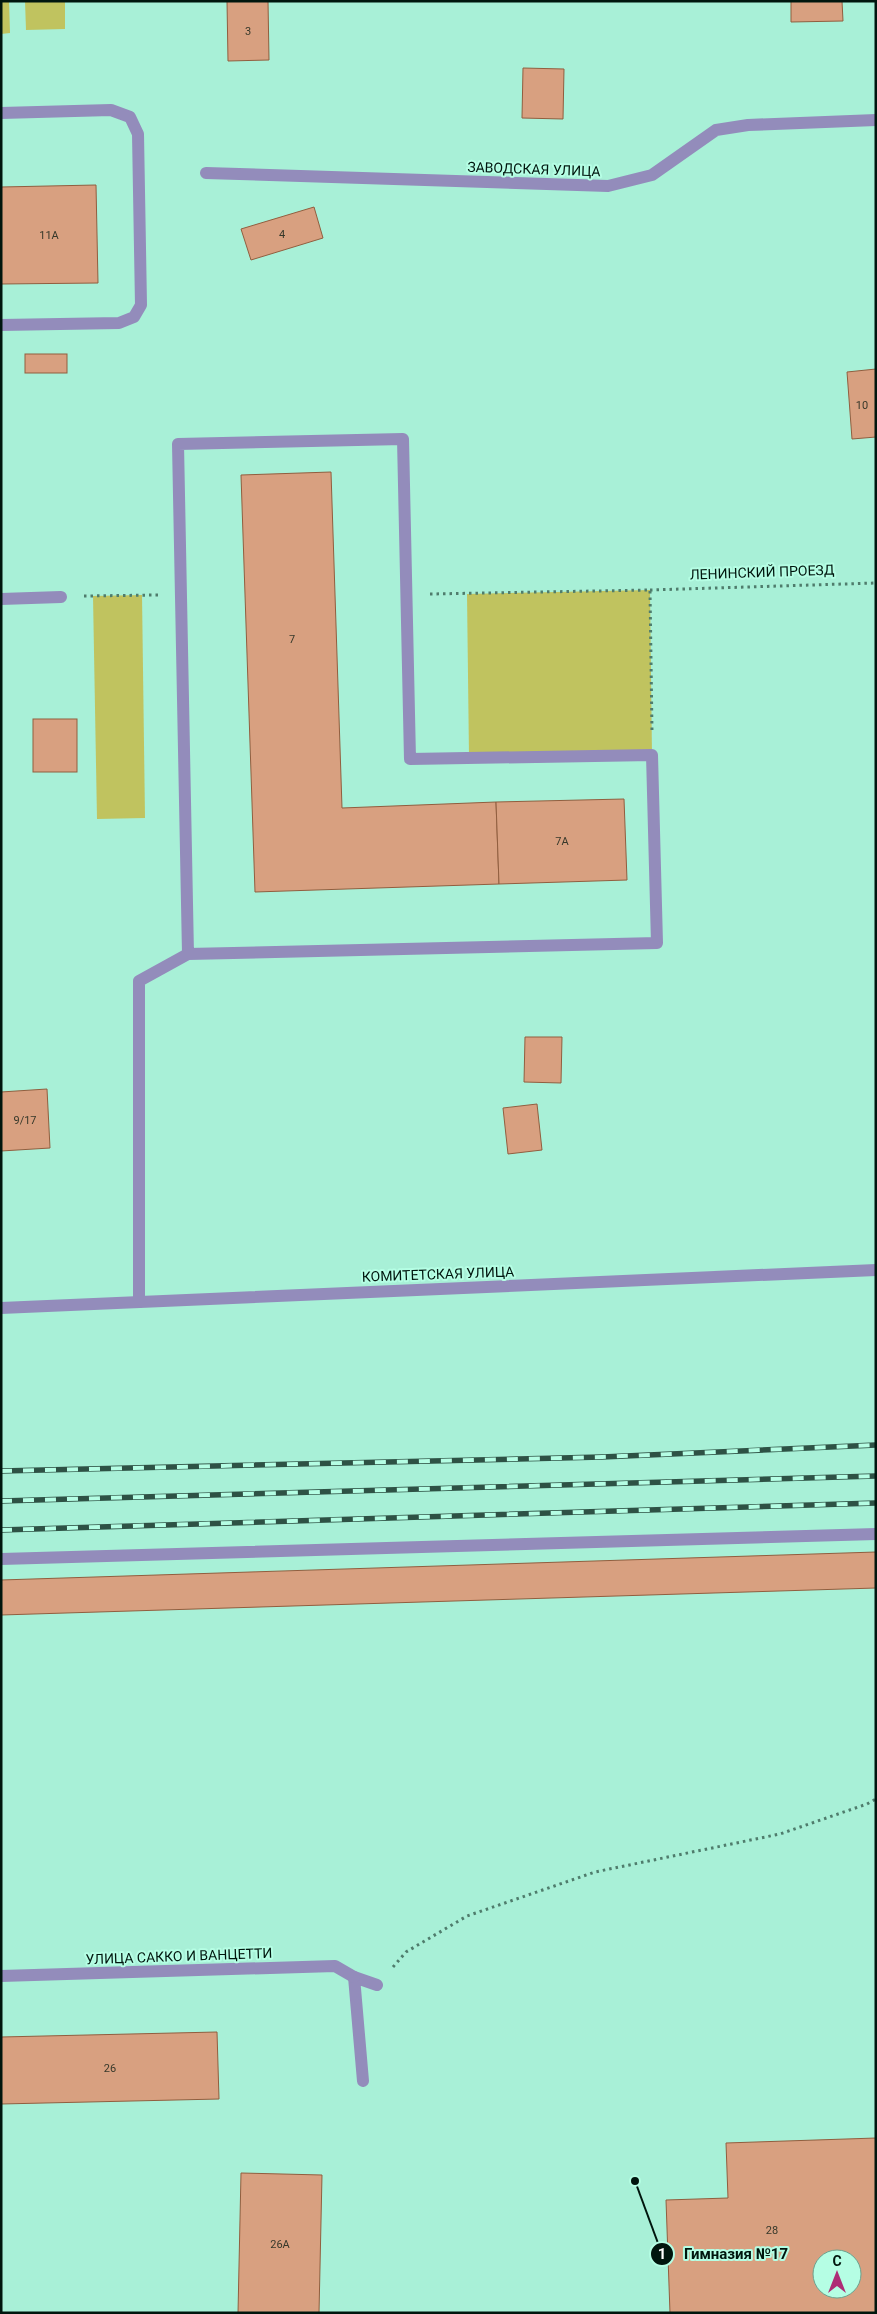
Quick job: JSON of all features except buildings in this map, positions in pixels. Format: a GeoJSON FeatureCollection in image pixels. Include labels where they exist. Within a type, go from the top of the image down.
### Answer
{"type":"FeatureCollection","features":[{"type":"Feature","properties":{"kind":"street"},"geometry":{"type":"LineString","coordinates":[[1,113],[111,110],[130,117],[138,134],[141,305],[134,317],[119,323],[1,325]]}},
{"type":"Feature","properties":{"kind":"street","name":"ЗАВОДСКАЯ УЛИЦА"},"geometry":{"type":"LineString","coordinates":[[206,173],[608,186],[652,174],[716,130],[748,125],[876,120]]}},
{"type":"Feature","properties":{"kind":"street"},"geometry":{"type":"LineString","coordinates":[[139,1302],[139,981],[188,954],[657,943],[652,755],[410,759],[403,439],[178,444],[188,954]]}},
{"type":"Feature","properties":{"kind":"street"},"geometry":{"type":"LineString","coordinates":[[1,598],[61,597]]}},
{"type":"Feature","properties":{"kind":"street","name":"КОМИТЕТСКАЯ УЛИЦА"},"geometry":{"type":"LineString","coordinates":[[1,1308],[876,1270]]}},
{"type":"Feature","properties":{"kind":"street"},"geometry":{"type":"LineString","coordinates":[[1,1559],[876,1534]]}},
{"type":"Feature","properties":{"kind":"street","name":"УЛИЦА САККО И ВАНЦЕТТИ"},"geometry":{"type":"LineString","coordinates":[[1,1976],[335,1966],[354,1977],[377,1985]]}},
{"type":"Feature","properties":{"kind":"street"},"geometry":{"type":"LineString","coordinates":[[354,1977],[362,2081]]}},
{"type":"Feature","properties":{"kind":"path","name":"ЛЕНИНСКИЙ ПРОЕЗД"},"geometry":{"type":"LineString","coordinates":[[407,595],[876,583]]}},
{"type":"Feature","properties":{"kind":"path"},"geometry":{"type":"LineString","coordinates":[[650,590],[652,755]]}},
{"type":"Feature","properties":{"kind":"path"},"geometry":{"type":"LineString","coordinates":[[94,596],[181,595]]}},
{"type":"Feature","properties":{"kind":"path"},"geometry":{"type":"LineString","coordinates":[[377,1985],[406,1952],[467,1916],[595,1872],[780,1834],[867,1804],[876,1799]]}},
{"type":"Feature","properties":{"kind":"shaded area"},"geometry":{"type":"Polygon","coordinates":[[[1,1],[9,1],[10,33],[1,34],[1,1]]]}},
{"type":"Feature","properties":{"kind":"shaded area"},"geometry":{"type":"Polygon","coordinates":[[[25,1],[65,1],[65,29],[26,30],[25,1]]]}},
{"type":"Feature","properties":{"kind":"shaded area"},"geometry":{"type":"Polygon","coordinates":[[[650,590],[652,755],[469,757],[467,594],[650,590]]]}},
{"type":"Feature","properties":{"kind":"shaded area"},"geometry":{"type":"Polygon","coordinates":[[[142,595],[145,818],[97,819],[93,596],[142,595]]]}},
{"type":"Feature","properties":{"kind":"railway"},"geometry":{"type":"LineString","coordinates":[[1,1471],[602,1457],[876,1445]]}},
{"type":"Feature","properties":{"kind":"railway"},"geometry":{"type":"LineString","coordinates":[[1,1501],[876,1476]]}},
{"type":"Feature","properties":{"kind":"railway"},"geometry":{"type":"LineString","coordinates":[[1,1530],[876,1503]]}},
{"type":"Feature","properties":{"kind":"place","name":"Гимназия №17"},"geometry":{"type":"Point","coordinates":[635,2181]}}]}
